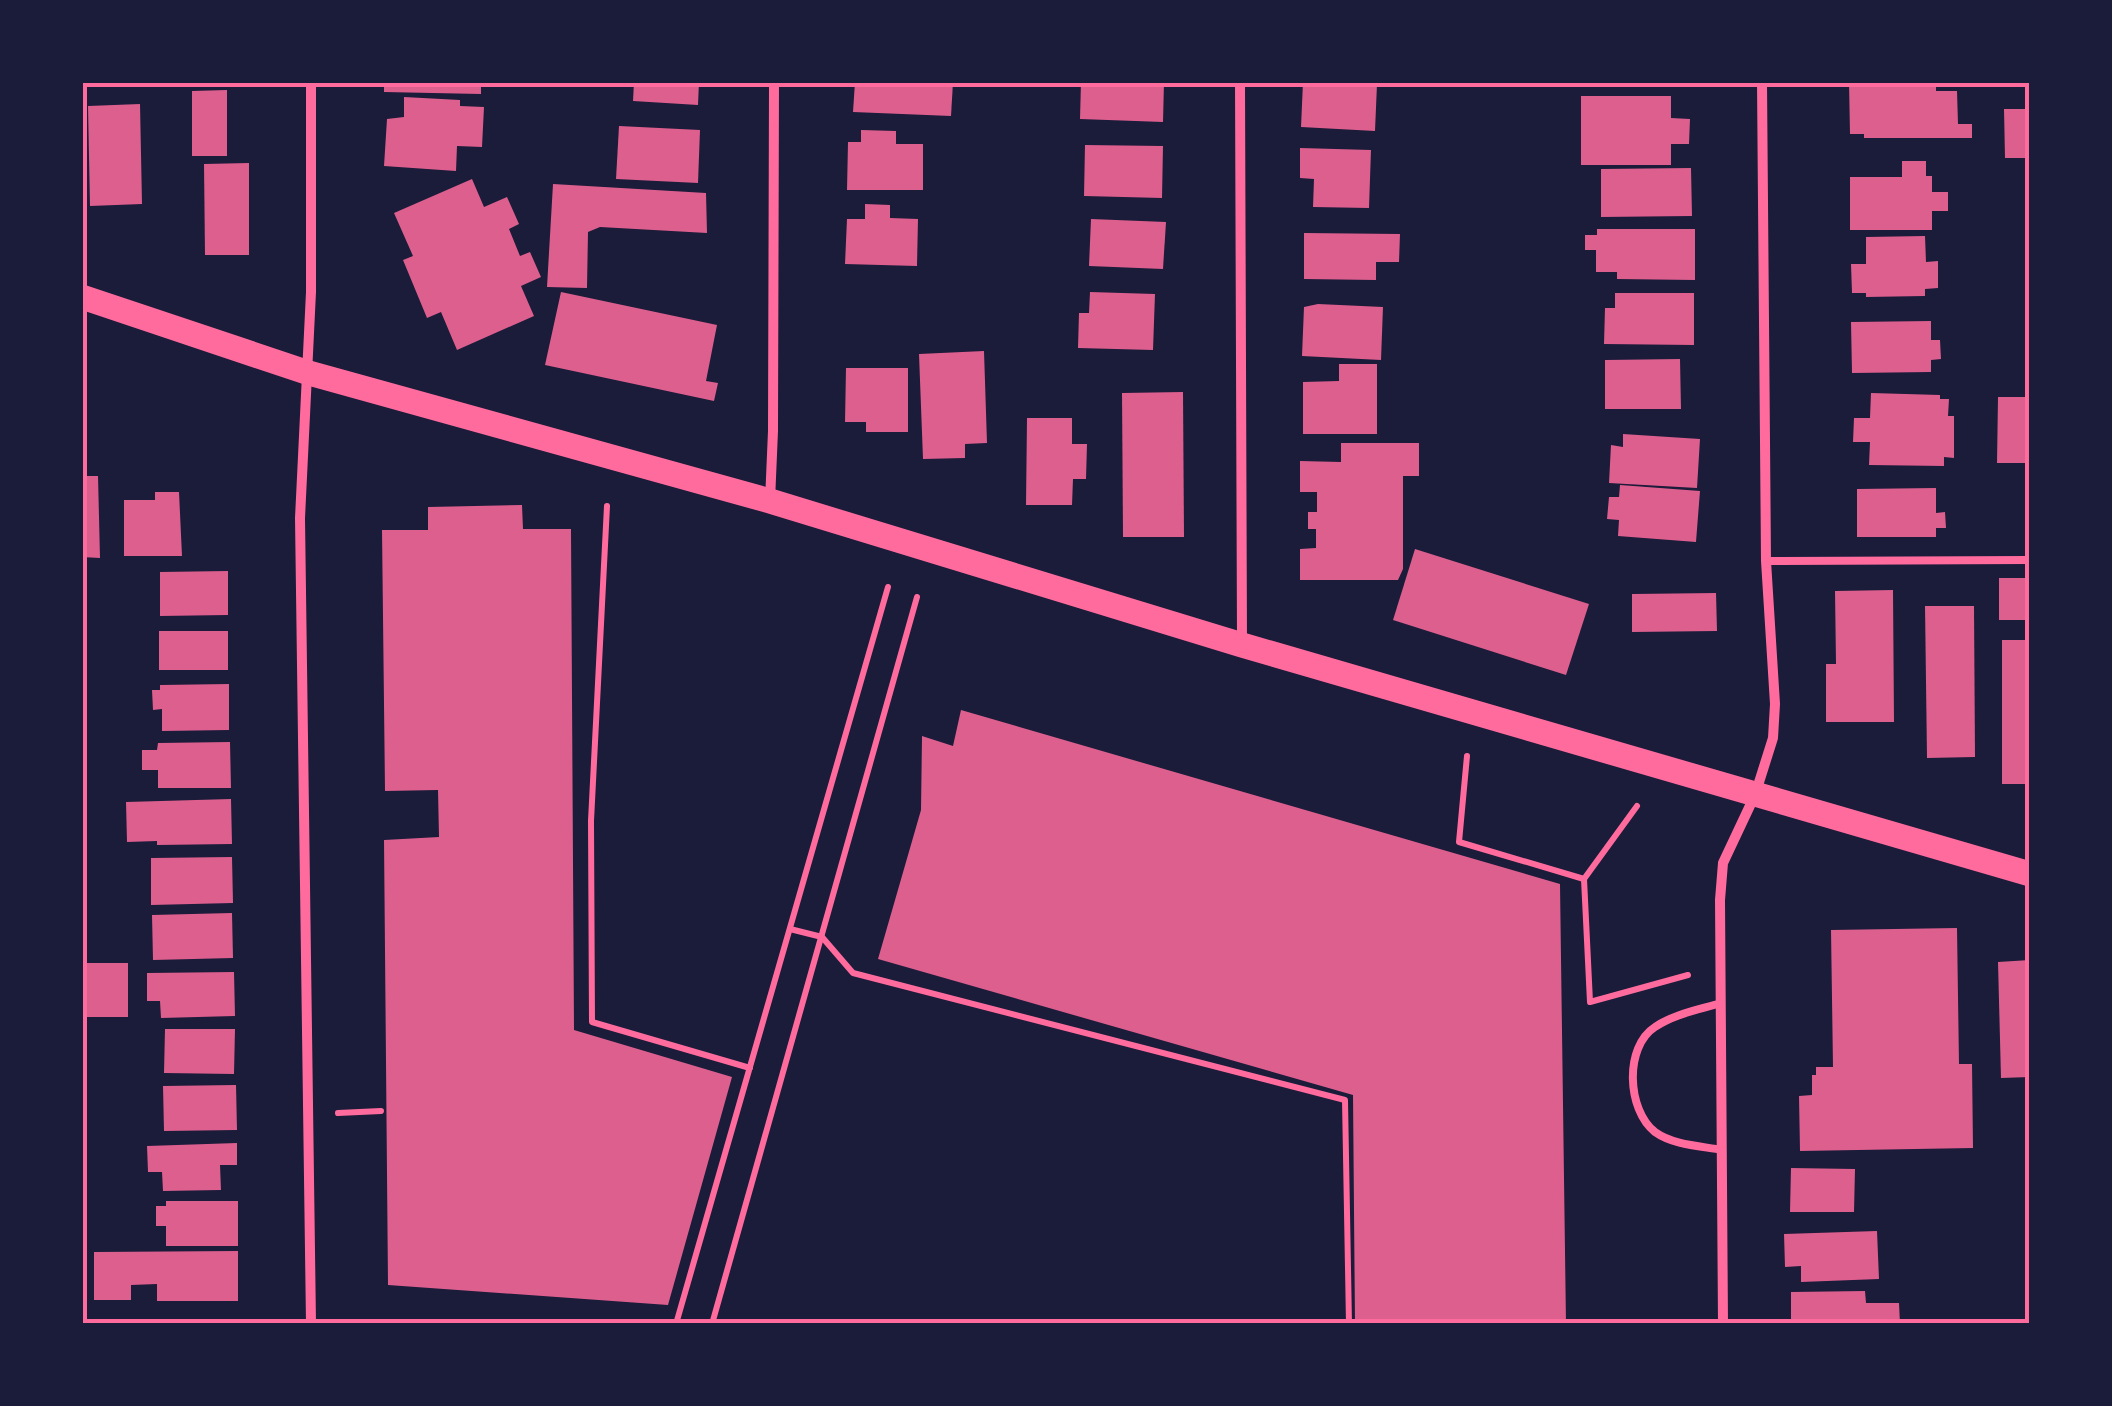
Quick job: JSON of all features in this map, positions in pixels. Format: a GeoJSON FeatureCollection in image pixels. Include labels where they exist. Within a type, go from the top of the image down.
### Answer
{"type":"FeatureCollection","features":[{"type":"Feature","properties":{"kind":"main road"},"geometry":{"type":"LineString","coordinates":[[82,297],[310,373],[770,501],[1242,645],[2030,874]]}},
{"type":"Feature","properties":{"kind":"street"},"geometry":{"type":"LineString","coordinates":[[310,82],[310,373],[300,518],[310,1324]]}},
{"type":"Feature","properties":{"kind":"street"},"geometry":{"type":"LineString","coordinates":[[770,501],[774,431],[774,82]]}},
{"type":"Feature","properties":{"kind":"street"},"geometry":{"type":"LineString","coordinates":[[1240,82],[1242,645]]}},
{"type":"Feature","properties":{"kind":"street"},"geometry":{"type":"LineString","coordinates":[[1723,1324],[1723,863],[1755,794],[1773,738],[1775,704],[1766,561],[1762,82]]}},
{"type":"Feature","properties":{"kind":"lane"},"geometry":{"type":"LineString","coordinates":[[1766,561],[2030,560]]}},
{"type":"Feature","properties":{"kind":"lane"},"geometry":{"type":"LineString","coordinates":[[1721,1003],[1679,1015],[1650,1029],[1637,1053],[1632,1079],[1640,1110],[1652,1130],[1669,1140],[1722,1150]]}},
{"type":"Feature","properties":{"kind":"path"},"geometry":{"type":"LineString","coordinates":[[607,506],[591,821],[592,1022],[750,1068]]}},
{"type":"Feature","properties":{"kind":"path"},"geometry":{"type":"LineString","coordinates":[[676,1324],[888,587]]}},
{"type":"Feature","properties":{"kind":"path"},"geometry":{"type":"LineString","coordinates":[[712,1324],[917,597]]}},
{"type":"Feature","properties":{"kind":"path"},"geometry":{"type":"LineString","coordinates":[[1467,756],[1459,842],[1584,879]]}},
{"type":"Feature","properties":{"kind":"path"},"geometry":{"type":"LineString","coordinates":[[1638,806],[1584,879],[1590,1002],[1688,975]]}},
{"type":"Feature","properties":{"kind":"path"},"geometry":{"type":"LineString","coordinates":[[790,930],[822,937],[852,973],[1345,1100],[1349,1324]]}},
{"type":"Feature","properties":{"kind":"path"},"geometry":{"type":"LineString","coordinates":[[338,1113],[381,1112]]}},
{"type":"Feature","properties":{"kind":"building"},"geometry":{"type":"Polygon","coordinates":[[[384,82],[481,82],[481,94],[384,92],[384,82]]]}},
{"type":"Feature","properties":{"kind":"building"},"geometry":{"type":"Polygon","coordinates":[[[634,82],[699,82],[698,105],[633,101],[634,82]]]}},
{"type":"Feature","properties":{"kind":"building"},"geometry":{"type":"Polygon","coordinates":[[[855,82],[953,82],[951,116],[853,112],[855,82]]]}},
{"type":"Feature","properties":{"kind":"building"},"geometry":{"type":"Polygon","coordinates":[[[1081,82],[1164,82],[1163,122],[1080,119],[1081,82]]]}},
{"type":"Feature","properties":{"kind":"building"},"geometry":{"type":"Polygon","coordinates":[[[1303,82],[1377,84],[1375,131],[1301,127],[1303,82]]]}},
{"type":"Feature","properties":{"kind":"building"},"geometry":{"type":"Polygon","coordinates":[[[1849,82],[1936,82],[1936,91],[1957,91],[1958,124],[1972,124],[1972,138],[1864,138],[1864,134],[1850,134],[1849,82]]]}},
{"type":"Feature","properties":{"kind":"building"},"geometry":{"type":"Polygon","coordinates":[[[227,90],[227,156],[192,156],[192,91],[227,90]]]}},
{"type":"Feature","properties":{"kind":"building"},"geometry":{"type":"Polygon","coordinates":[[[1581,96],[1671,96],[1671,118],[1690,119],[1689,144],[1671,144],[1671,165],[1581,165],[1581,96]]]}},
{"type":"Feature","properties":{"kind":"building"},"geometry":{"type":"Polygon","coordinates":[[[404,97],[460,100],[460,106],[484,107],[482,147],[457,146],[456,171],[384,166],[387,119],[404,117],[404,97]]]}},
{"type":"Feature","properties":{"kind":"building"},"geometry":{"type":"Polygon","coordinates":[[[140,104],[142,204],[90,206],[88,106],[140,104]]]}},
{"type":"Feature","properties":{"kind":"building"},"geometry":{"type":"Polygon","coordinates":[[[2004,109],[2030,109],[2030,158],[2005,158],[2004,109]]]}},
{"type":"Feature","properties":{"kind":"building"},"geometry":{"type":"Polygon","coordinates":[[[619,126],[700,130],[698,183],[616,179],[619,126]]]}},
{"type":"Feature","properties":{"kind":"building"},"geometry":{"type":"Polygon","coordinates":[[[861,130],[896,131],[896,144],[923,144],[923,190],[847,190],[848,142],[861,142],[861,130]]]}},
{"type":"Feature","properties":{"kind":"building"},"geometry":{"type":"Polygon","coordinates":[[[1085,145],[1163,146],[1162,198],[1084,196],[1085,145]]]}},
{"type":"Feature","properties":{"kind":"building"},"geometry":{"type":"Polygon","coordinates":[[[1300,148],[1371,150],[1369,208],[1313,207],[1314,179],[1300,178],[1300,148]]]}},
{"type":"Feature","properties":{"kind":"building"},"geometry":{"type":"Polygon","coordinates":[[[1902,161],[1926,161],[1926,176],[1932,176],[1932,192],[1948,192],[1948,211],[1932,211],[1932,230],[1850,230],[1850,177],[1902,177],[1902,161]]]}},
{"type":"Feature","properties":{"kind":"building"},"geometry":{"type":"Polygon","coordinates":[[[249,163],[249,255],[205,255],[204,164],[249,163]]]}},
{"type":"Feature","properties":{"kind":"building"},"geometry":{"type":"Polygon","coordinates":[[[1691,168],[1692,216],[1601,217],[1601,169],[1691,168]]]}},
{"type":"Feature","properties":{"kind":"building"},"geometry":{"type":"Polygon","coordinates":[[[472,179],[484,207],[507,197],[519,224],[509,229],[520,256],[530,252],[541,277],[521,286],[534,316],[457,350],[441,312],[427,318],[403,260],[413,256],[394,213],[472,179]]]}},
{"type":"Feature","properties":{"kind":"building"},"geometry":{"type":"Polygon","coordinates":[[[553,184],[706,193],[707,233],[600,227],[588,232],[587,288],[547,287],[553,184]]]}},
{"type":"Feature","properties":{"kind":"building"},"geometry":{"type":"Polygon","coordinates":[[[865,204],[890,205],[890,218],[918,219],[917,266],[845,264],[847,219],[865,219],[865,204]]]}},
{"type":"Feature","properties":{"kind":"building"},"geometry":{"type":"Polygon","coordinates":[[[1091,219],[1166,222],[1163,269],[1089,266],[1091,219]]]}},
{"type":"Feature","properties":{"kind":"building"},"geometry":{"type":"Polygon","coordinates":[[[1597,229],[1695,229],[1695,280],[1617,279],[1617,272],[1596,272],[1596,250],[1585,250],[1585,235],[1597,235],[1597,229]]]}},
{"type":"Feature","properties":{"kind":"building"},"geometry":{"type":"Polygon","coordinates":[[[1304,233],[1400,234],[1399,262],[1376,262],[1376,280],[1304,279],[1304,233]]]}},
{"type":"Feature","properties":{"kind":"building"},"geometry":{"type":"Polygon","coordinates":[[[1925,236],[1926,262],[1938,261],[1938,288],[1925,289],[1925,296],[1866,297],[1866,293],[1852,293],[1851,264],[1866,264],[1866,237],[1925,236]]]}},
{"type":"Feature","properties":{"kind":"building"},"geometry":{"type":"Polygon","coordinates":[[[561,292],[717,325],[706,381],[718,383],[714,401],[545,365],[561,292]]]}},
{"type":"Feature","properties":{"kind":"building"},"geometry":{"type":"Polygon","coordinates":[[[1090,292],[1155,294],[1153,350],[1078,348],[1079,313],[1089,313],[1090,292]]]}},
{"type":"Feature","properties":{"kind":"building"},"geometry":{"type":"Polygon","coordinates":[[[1615,293],[1694,293],[1694,345],[1604,344],[1605,308],[1615,308],[1615,293]]]}},
{"type":"Feature","properties":{"kind":"building"},"geometry":{"type":"Polygon","coordinates":[[[1304,307],[1383,307],[1381,360],[1302,356],[1304,307]]]}},
{"type":"Feature","properties":{"kind":"building"},"geometry":{"type":"Polygon","coordinates":[[[1931,321],[1931,340],[1940,340],[1941,359],[1931,360],[1931,372],[1852,373],[1851,322],[1931,321]]]}},
{"type":"Feature","properties":{"kind":"building"},"geometry":{"type":"Polygon","coordinates":[[[984,351],[987,443],[965,444],[965,458],[923,459],[919,354],[984,351]]]}},
{"type":"Feature","properties":{"kind":"building"},"geometry":{"type":"Polygon","coordinates":[[[1680,359],[1681,409],[1605,409],[1605,360],[1680,359]]]}},
{"type":"Feature","properties":{"kind":"building"},"geometry":{"type":"Polygon","coordinates":[[[1339,364],[1377,364],[1377,434],[1303,434],[1303,382],[1339,381],[1339,364]]]}},
{"type":"Feature","properties":{"kind":"building"},"geometry":{"type":"Polygon","coordinates":[[[846,368],[908,368],[908,432],[866,432],[866,422],[845,422],[846,368]]]}},
{"type":"Feature","properties":{"kind":"building"},"geometry":{"type":"Polygon","coordinates":[[[1183,392],[1184,537],[1123,537],[1122,393],[1183,392]]]}},
{"type":"Feature","properties":{"kind":"building"},"geometry":{"type":"Polygon","coordinates":[[[1871,393],[1940,395],[1940,399],[1949,399],[1948,416],[1954,416],[1954,458],[1944,457],[1944,466],[1869,465],[1870,442],[1853,442],[1854,418],[1870,418],[1871,393]]]}},
{"type":"Feature","properties":{"kind":"building"},"geometry":{"type":"Polygon","coordinates":[[[1998,397],[2030,397],[2030,463],[1997,463],[1998,397]]]}},
{"type":"Feature","properties":{"kind":"building"},"geometry":{"type":"Polygon","coordinates":[[[1027,418],[1072,418],[1072,444],[1087,444],[1086,479],[1073,479],[1072,505],[1026,505],[1027,418]]]}},
{"type":"Feature","properties":{"kind":"building"},"geometry":{"type":"Polygon","coordinates":[[[1623,434],[1700,439],[1697,488],[1609,483],[1611,445],[1623,447],[1623,434]]]}},
{"type":"Feature","properties":{"kind":"building"},"geometry":{"type":"Polygon","coordinates":[[[1341,443],[1419,443],[1419,476],[1403,476],[1403,569],[1398,580],[1300,580],[1300,549],[1316,548],[1316,529],[1308,529],[1308,512],[1317,512],[1317,492],[1300,492],[1300,461],[1341,462],[1341,443]]]}},
{"type":"Feature","properties":{"kind":"building"},"geometry":{"type":"Polygon","coordinates":[[[82,476],[98,476],[100,558],[82,557],[82,476]]]}},
{"type":"Feature","properties":{"kind":"building"},"geometry":{"type":"Polygon","coordinates":[[[1620,485],[1700,491],[1696,542],[1618,536],[1619,520],[1607,519],[1609,497],[1619,497],[1620,485]]]}},
{"type":"Feature","properties":{"kind":"building"},"geometry":{"type":"Polygon","coordinates":[[[1936,488],[1936,513],[1945,512],[1946,528],[1936,528],[1936,537],[1857,537],[1857,489],[1936,488]]]}},
{"type":"Feature","properties":{"kind":"building"},"geometry":{"type":"Polygon","coordinates":[[[155,492],[179,492],[182,556],[124,556],[124,500],[155,500],[155,492]]]}},
{"type":"Feature","properties":{"kind":"building"},"geometry":{"type":"Polygon","coordinates":[[[522,505],[523,529],[571,529],[574,1030],[732,1077],[668,1305],[388,1285],[384,840],[439,837],[438,790],[385,791],[382,530],[428,530],[428,507],[522,505]]]}},
{"type":"Feature","properties":{"kind":"building"},"geometry":{"type":"Polygon","coordinates":[[[1415,549],[1589,604],[1566,675],[1393,620],[1415,549]]]}},
{"type":"Feature","properties":{"kind":"building"},"geometry":{"type":"Polygon","coordinates":[[[228,571],[228,615],[160,616],[160,572],[228,571]]]}},
{"type":"Feature","properties":{"kind":"building"},"geometry":{"type":"Polygon","coordinates":[[[1999,578],[2030,578],[2030,620],[1999,620],[1999,578]]]}},
{"type":"Feature","properties":{"kind":"building"},"geometry":{"type":"Polygon","coordinates":[[[1893,590],[1894,722],[1826,722],[1826,664],[1836,664],[1835,591],[1893,590]]]}},
{"type":"Feature","properties":{"kind":"building"},"geometry":{"type":"Polygon","coordinates":[[[1716,593],[1717,631],[1632,632],[1632,594],[1716,593]]]}},
{"type":"Feature","properties":{"kind":"building"},"geometry":{"type":"Polygon","coordinates":[[[1925,606],[1974,606],[1975,757],[1927,758],[1925,606]]]}},
{"type":"Feature","properties":{"kind":"building"},"geometry":{"type":"Polygon","coordinates":[[[159,631],[228,631],[228,670],[159,670],[159,631]]]}},
{"type":"Feature","properties":{"kind":"building"},"geometry":{"type":"Polygon","coordinates":[[[2002,640],[2030,640],[2030,784],[2002,784],[2002,640]]]}},
{"type":"Feature","properties":{"kind":"building"},"geometry":{"type":"Polygon","coordinates":[[[229,684],[229,730],[162,731],[162,709],[153,710],[152,690],[160,690],[160,685],[229,684]]]}},
{"type":"Feature","properties":{"kind":"building"},"geometry":{"type":"Polygon","coordinates":[[[961,710],[1560,884],[1566,1324],[1355,1324],[1353,1095],[878,959],[921,810],[922,736],[953,746],[961,710]]]}},
{"type":"Feature","properties":{"kind":"building"},"geometry":{"type":"Polygon","coordinates":[[[230,742],[231,788],[158,788],[158,770],[142,770],[142,750],[157,750],[158,743],[230,742]]]}},
{"type":"Feature","properties":{"kind":"building"},"geometry":{"type":"Polygon","coordinates":[[[231,799],[232,844],[127,842],[126,802],[231,799]]]}},
{"type":"Feature","properties":{"kind":"building"},"geometry":{"type":"Polygon","coordinates":[[[232,857],[233,903],[151,905],[151,858],[232,857]]]}},
{"type":"Feature","properties":{"kind":"building"},"geometry":{"type":"Polygon","coordinates":[[[232,913],[233,958],[153,960],[152,915],[232,913]]]}},
{"type":"Feature","properties":{"kind":"building"},"geometry":{"type":"Polygon","coordinates":[[[1957,928],[1959,1064],[1972,1064],[1973,1148],[1800,1151],[1799,1096],[1812,1095],[1816,1067],[1833,1067],[1831,930],[1957,928]]]}},
{"type":"Feature","properties":{"kind":"building"},"geometry":{"type":"Polygon","coordinates":[[[2030,960],[2030,1077],[2001,1078],[1998,962],[2030,960]]]}},
{"type":"Feature","properties":{"kind":"building"},"geometry":{"type":"Polygon","coordinates":[[[84,963],[128,963],[128,1017],[84,1017],[84,963]]]}},
{"type":"Feature","properties":{"kind":"building"},"geometry":{"type":"Polygon","coordinates":[[[234,972],[235,1016],[161,1018],[160,1001],[147,1001],[147,973],[234,972]]]}},
{"type":"Feature","properties":{"kind":"building"},"geometry":{"type":"Polygon","coordinates":[[[165,1029],[235,1029],[234,1074],[164,1073],[165,1029]]]}},
{"type":"Feature","properties":{"kind":"building"},"geometry":{"type":"Polygon","coordinates":[[[236,1085],[237,1130],[164,1131],[163,1086],[236,1085]]]}},
{"type":"Feature","properties":{"kind":"building"},"geometry":{"type":"Polygon","coordinates":[[[237,1143],[237,1165],[220,1165],[221,1190],[163,1191],[162,1172],[148,1172],[147,1146],[237,1143]]]}},
{"type":"Feature","properties":{"kind":"building"},"geometry":{"type":"Polygon","coordinates":[[[1791,1168],[1855,1169],[1854,1212],[1790,1212],[1791,1168]]]}},
{"type":"Feature","properties":{"kind":"building"},"geometry":{"type":"Polygon","coordinates":[[[166,1201],[238,1201],[238,1246],[166,1246],[166,1226],[156,1226],[156,1206],[166,1206],[166,1201]]]}},
{"type":"Feature","properties":{"kind":"building"},"geometry":{"type":"Polygon","coordinates":[[[1877,1231],[1879,1279],[1801,1282],[1801,1266],[1785,1267],[1784,1234],[1877,1231]]]}},
{"type":"Feature","properties":{"kind":"building"},"geometry":{"type":"Polygon","coordinates":[[[238,1251],[238,1301],[157,1301],[157,1284],[131,1285],[131,1300],[94,1300],[94,1252],[238,1251]]]}},
{"type":"Feature","properties":{"kind":"building"},"geometry":{"type":"Polygon","coordinates":[[[1865,1291],[1866,1303],[1899,1303],[1900,1324],[1791,1324],[1791,1292],[1865,1291]]]}}]}
